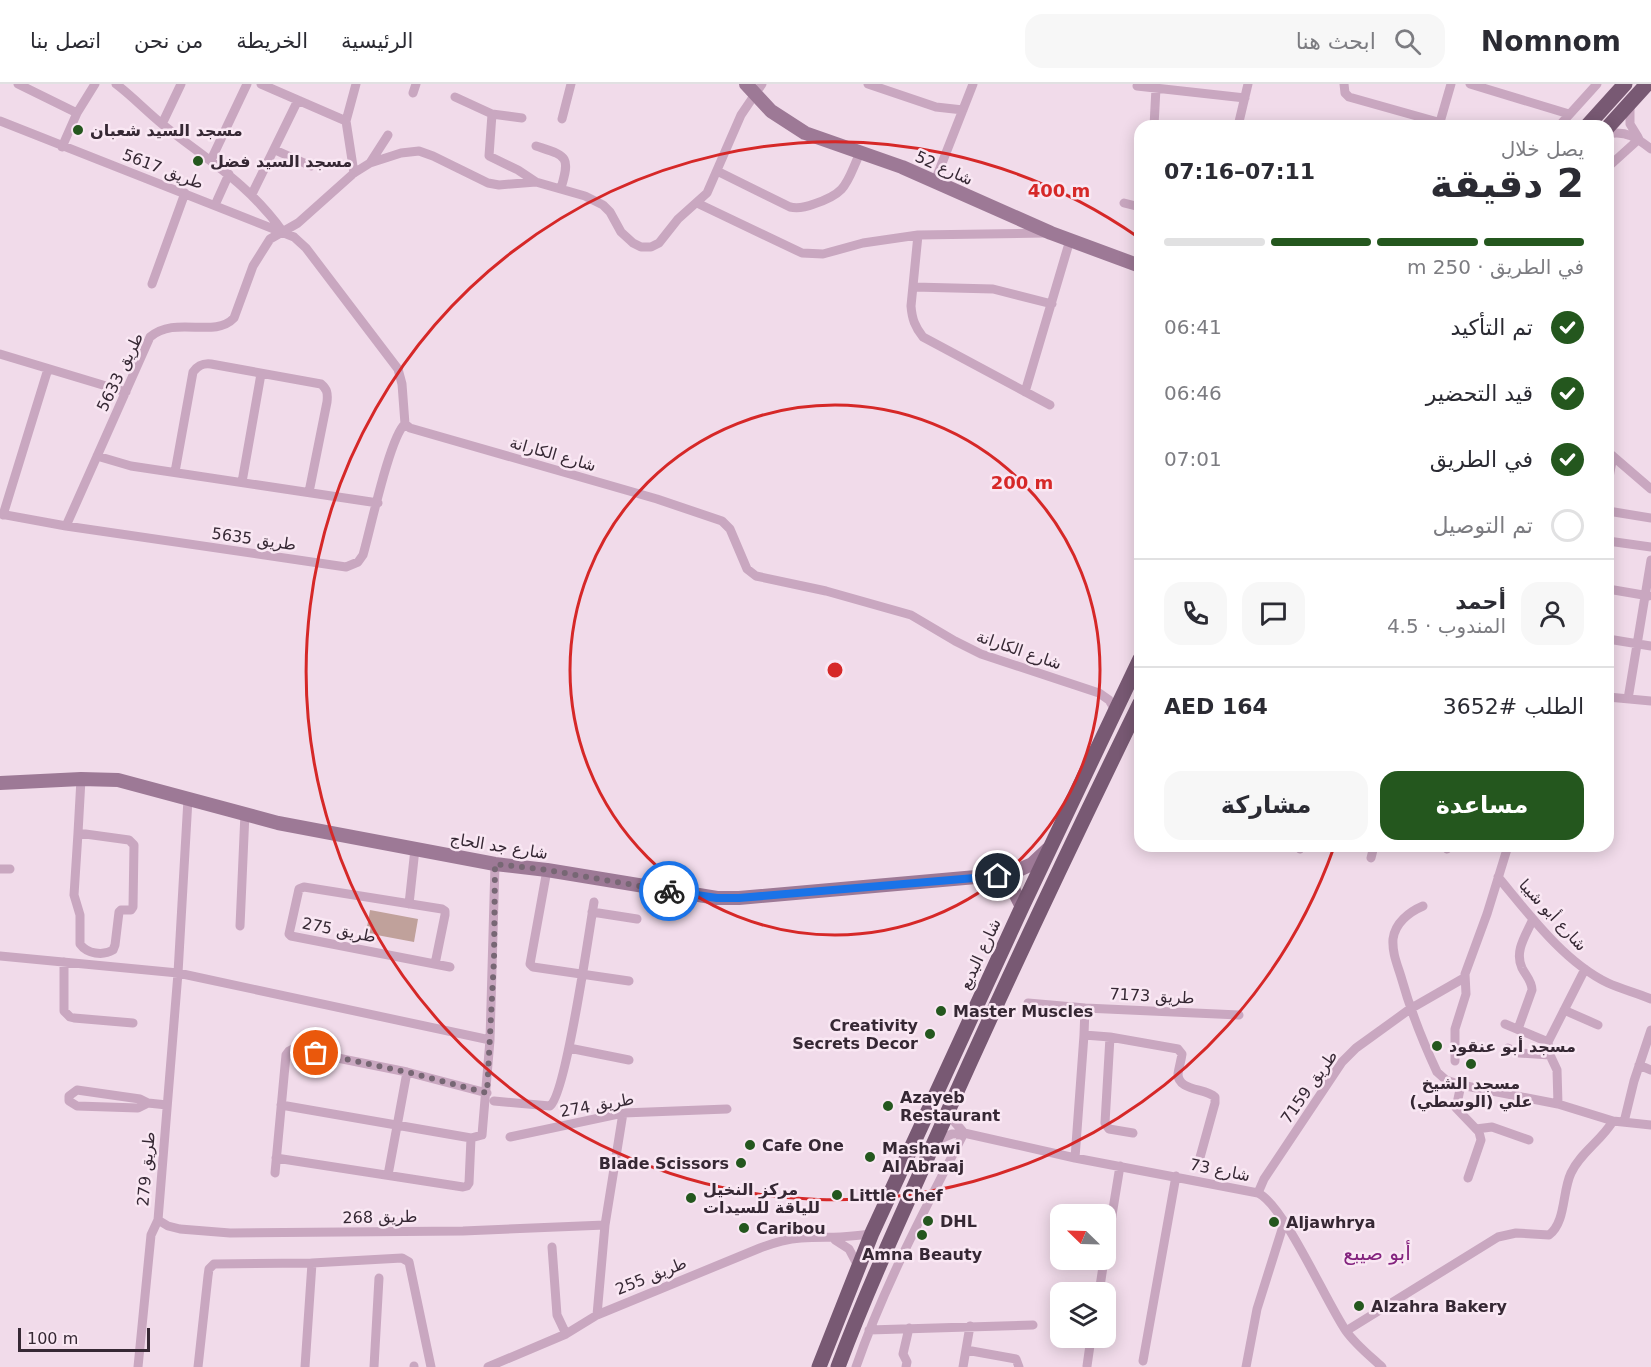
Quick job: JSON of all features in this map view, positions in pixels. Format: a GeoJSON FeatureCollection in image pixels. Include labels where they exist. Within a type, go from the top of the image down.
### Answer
{"type":"FeatureCollection","features":[{"type":"Feature","properties":{"kind":"main road"},"geometry":{"type":"LineString","coordinates":[[1592,120],[1625,84]]}},
{"type":"Feature","properties":{"kind":"main road"},"geometry":{"type":"LineString","coordinates":[[1614,120],[1647,84]]}},
{"type":"Feature","properties":{"kind":"main road","name":"شارع البديع"},"geometry":{"type":"LineString","coordinates":[[819,1367],[872,1233],[1022,907],[1134,671]]}},
{"type":"Feature","properties":{"kind":"main road"},"geometry":{"type":"LineString","coordinates":[[838,1367],[874,1276],[949,1109],[1040,910],[1134,716]]}},
{"type":"Feature","properties":{"kind":"street"},"geometry":{"type":"LineString","coordinates":[[18,84],[77,113]]}},
{"type":"Feature","properties":{"kind":"street"},"geometry":{"type":"LineString","coordinates":[[62,147],[77,113],[95,84]]}},
{"type":"Feature","properties":{"kind":"street"},"geometry":{"type":"LineString","coordinates":[[162,124],[181,84]]}},
{"type":"Feature","properties":{"kind":"street"},"geometry":{"type":"LineString","coordinates":[[211,160],[247,84]]}},
{"type":"Feature","properties":{"kind":"street"},"geometry":{"type":"LineString","coordinates":[[261,84],[346,121]]}},
{"type":"Feature","properties":{"kind":"street"},"geometry":{"type":"LineString","coordinates":[[354,173],[346,121],[356,84]]}},
{"type":"Feature","properties":{"kind":"street"},"geometry":{"type":"LineString","coordinates":[[562,119],[571,84]]}},
{"type":"Feature","properties":{"kind":"street"},"geometry":{"type":"LineString","coordinates":[[868,84],[936,107],[963,110]]}},
{"type":"Feature","properties":{"kind":"street"},"geometry":{"type":"LineString","coordinates":[[897,95],[901,84]]}},
{"type":"Feature","properties":{"kind":"street"},"geometry":{"type":"LineString","coordinates":[[935,182],[973,84]]}},
{"type":"Feature","properties":{"kind":"street"},"geometry":{"type":"LineString","coordinates":[[1240,120],[1248,84]]}},
{"type":"Feature","properties":{"kind":"street"},"geometry":{"type":"LineString","coordinates":[[1344,84],[1345,93],[1349,97],[1433,120]]}},
{"type":"Feature","properties":{"kind":"street"},"geometry":{"type":"LineString","coordinates":[[1441,120],[1451,84]]}},
{"type":"Feature","properties":{"kind":"street"},"geometry":{"type":"LineString","coordinates":[[1470,84],[1569,114]]}},
{"type":"Feature","properties":{"kind":"street"},"geometry":{"type":"LineString","coordinates":[[1564,120],[1597,84]]}},
{"type":"Feature","properties":{"kind":"street"},"geometry":{"type":"LineString","coordinates":[[120,85],[162,124],[252,194],[283,232],[294,237],[306,248],[398,369],[402,384],[405,424]]}},
{"type":"Feature","properties":{"kind":"street"},"geometry":{"type":"LineString","coordinates":[[1137,86],[1245,98]]}},
{"type":"Feature","properties":{"kind":"street"},"geometry":{"type":"LineString","coordinates":[[283,232],[305,218],[354,173],[370,163],[401,153],[426,153],[480,179],[499,185],[536,182],[595,200],[610,212],[626,238],[641,247],[651,247],[659,243],[683,214],[707,193],[754,87]]}},
{"type":"Feature","properties":{"kind":"street","name":"شارع 52"},"geometry":{"type":"LineString","coordinates":[[754,87],[771,111],[795,128],[813,137],[935,182],[1051,233],[1134,264]]}},
{"type":"Feature","properties":{"kind":"street"},"geometry":{"type":"LineString","coordinates":[[1154,120],[1156,88]]}},
{"type":"Feature","properties":{"kind":"street"},"geometry":{"type":"LineString","coordinates":[[455,97],[492,114],[522,118]]}},
{"type":"Feature","properties":{"kind":"street"},"geometry":{"type":"LineString","coordinates":[[252,194],[298,100]]}},
{"type":"Feature","properties":{"kind":"street"},"geometry":{"type":"LineString","coordinates":[[1630,103],[1630,124],[1639,139]]}},
{"type":"Feature","properties":{"kind":"street"},"geometry":{"type":"LineString","coordinates":[[492,114],[489,156],[536,182]]}},
{"type":"Feature","properties":{"kind":"street","name":"طريق 5617"},"geometry":{"type":"LineString","coordinates":[[0,122],[283,232]]}},
{"type":"Feature","properties":{"kind":"street"},"geometry":{"type":"LineString","coordinates":[[1614,134],[1626,133],[1639,139],[1651,149]]}},
{"type":"Feature","properties":{"kind":"street"},"geometry":{"type":"LineString","coordinates":[[370,163],[388,135]]}},
{"type":"Feature","properties":{"kind":"street"},"geometry":{"type":"LineString","coordinates":[[1614,162],[1639,139]]}},
{"type":"Feature","properties":{"kind":"street"},"geometry":{"type":"LineString","coordinates":[[536,146],[560,154],[565,160],[567,167],[561,188]]}},
{"type":"Feature","properties":{"kind":"street"},"geometry":{"type":"LineString","coordinates":[[275,150],[312,166]]}},
{"type":"Feature","properties":{"kind":"street"},"geometry":{"type":"LineString","coordinates":[[717,171],[790,207],[801,208],[829,199],[839,193],[860,153]]}},
{"type":"Feature","properties":{"kind":"street"},"geometry":{"type":"LineString","coordinates":[[215,205],[229,174]]}},
{"type":"Feature","properties":{"kind":"street"},"geometry":{"type":"LineString","coordinates":[[152,284],[185,193]]}},
{"type":"Feature","properties":{"kind":"street"},"geometry":{"type":"LineString","coordinates":[[697,203],[802,253],[812,255],[834,252],[863,243],[918,235],[1051,233]]}},
{"type":"Feature","properties":{"kind":"street"},"geometry":{"type":"LineString","coordinates":[[1124,203],[1134,206]]}},
{"type":"Feature","properties":{"kind":"street","name":"طريق 5633"},"geometry":{"type":"LineString","coordinates":[[66,526],[150,337],[157,331],[176,327],[216,327],[229,323],[234,318],[258,257],[270,239],[283,232]]}},
{"type":"Feature","properties":{"kind":"street"},"geometry":{"type":"LineString","coordinates":[[918,235],[912,317],[916,328],[923,337],[1050,405]]}},
{"type":"Feature","properties":{"kind":"street"},"geometry":{"type":"LineString","coordinates":[[1025,392],[1070,240]]}},
{"type":"Feature","properties":{"kind":"street"},"geometry":{"type":"LineString","coordinates":[[914,287],[993,289],[1052,303]]}},
{"type":"Feature","properties":{"kind":"street"},"geometry":{"type":"LineString","coordinates":[[0,354],[126,392]]}},
{"type":"Feature","properties":{"kind":"street"},"geometry":{"type":"LineString","coordinates":[[175,472],[193,372],[197,366],[204,363],[321,384],[326,388],[328,395],[326,411],[309,492]]}},
{"type":"Feature","properties":{"kind":"street"},"geometry":{"type":"LineString","coordinates":[[1,515],[48,369]]}},
{"type":"Feature","properties":{"kind":"street"},"geometry":{"type":"LineString","coordinates":[[242,482],[261,374]]}},
{"type":"Feature","properties":{"kind":"street","name":"طريق 5635"},"geometry":{"type":"LineString","coordinates":[[1,515],[346,567],[358,562],[363,555],[392,447],[400,428],[405,424]]}},
{"type":"Feature","properties":{"kind":"street","name":"شارع الكارانة"},"geometry":{"type":"LineString","coordinates":[[405,424],[418,431],[717,519],[730,529],[747,569],[756,576],[826,591],[911,615],[972,650],[1099,693],[1109,700],[1115,710]]}},
{"type":"Feature","properties":{"kind":"street"},"geometry":{"type":"LineString","coordinates":[[97,456],[131,466],[378,503]]}},
{"type":"Feature","properties":{"kind":"street"},"geometry":{"type":"LineString","coordinates":[[1614,457],[1651,489]]}},
{"type":"Feature","properties":{"kind":"street"},"geometry":{"type":"LineString","coordinates":[[1614,512],[1651,518]]}},
{"type":"Feature","properties":{"kind":"street"},"geometry":{"type":"LineString","coordinates":[[1614,542],[1651,547]]}},
{"type":"Feature","properties":{"kind":"street"},"geometry":{"type":"LineString","coordinates":[[1628,699],[1648,596],[1651,560]]}},
{"type":"Feature","properties":{"kind":"street"},"geometry":{"type":"LineString","coordinates":[[1614,590],[1648,596]]}},
{"type":"Feature","properties":{"kind":"street"},"geometry":{"type":"LineString","coordinates":[[1614,640],[1651,646]]}},
{"type":"Feature","properties":{"kind":"street","name":"شارع الكارانة"},"geometry":{"type":"LineString","coordinates":[[1099,693],[1113,693],[1126,688]]}},
{"type":"Feature","properties":{"kind":"street"},"geometry":{"type":"LineString","coordinates":[[1614,698],[1651,701]]}},
{"type":"Feature","properties":{"kind":"street"},"geometry":{"type":"LineString","coordinates":[[78,833],[129,840],[134,845],[134,907],[131,910],[119,912],[115,945],[108,953],[88,951],[80,944],[80,915],[74,895],[81,779]]}},
{"type":"Feature","properties":{"kind":"street","name":"شارع جد الحاج"},"geometry":{"type":"LineString","coordinates":[[0,783],[81,779],[118,780],[278,823],[495,864],[547,870],[706,897],[728,898],[998,876],[1022,870],[1050,848]]}},
{"type":"Feature","properties":{"kind":"street","name":"طريق 279"},"geometry":{"type":"LineString","coordinates":[[138,1367],[151,1235],[158,1220],[178,973],[188,799]]}},
{"type":"Feature","properties":{"kind":"street"},"geometry":{"type":"LineString","coordinates":[[240,926],[246,813]]}},
{"type":"Feature","properties":{"kind":"street"},"geometry":{"type":"LineString","coordinates":[[409,904],[416,849]]}},
{"type":"Feature","properties":{"kind":"street"},"geometry":{"type":"LineString","coordinates":[[1371,858],[1372,852]]}},
{"type":"Feature","properties":{"kind":"street","name":"شارع أبو شيبا"},"geometry":{"type":"LineString","coordinates":[[1506,852],[1498,877],[1533,919],[1585,969],[1607,982],[1651,999]]}},
{"type":"Feature","properties":{"kind":"street"},"geometry":{"type":"LineString","coordinates":[[281,1105],[471,1138],[482,1136],[490,1040],[495,864]]}},
{"type":"Feature","properties":{"kind":"street"},"geometry":{"type":"LineString","coordinates":[[547,870],[530,964],[533,967],[629,981]]}},
{"type":"Feature","properties":{"kind":"street"},"geometry":{"type":"LineString","coordinates":[[998,876],[1011,885],[1022,907]]}},
{"type":"Feature","properties":{"kind":"street"},"geometry":{"type":"LineString","coordinates":[[1455,1061],[1455,1029],[1466,994],[1464,978],[1498,877]]}},
{"type":"Feature","properties":{"kind":"street","name":"طريق 275"},"geometry":{"type":"LineString","coordinates":[[435,964],[445,911],[442,909],[301,886],[299,889],[289,934],[294,938],[450,967]]}},
{"type":"Feature","properties":{"kind":"street"},"geometry":{"type":"LineString","coordinates":[[1423,906],[1410,911],[1393,937],[1395,958],[1410,1009],[1437,1072],[1446,1080],[1461,1085],[1558,1104],[1613,1121],[1651,1125]]}},
{"type":"Feature","properties":{"kind":"street"},"geometry":{"type":"LineString","coordinates":[[494,1101],[550,1106],[556,1099],[569,1048],[593,907],[637,919]]}},
{"type":"Feature","properties":{"kind":"street"},"geometry":{"type":"LineString","coordinates":[[1518,1029],[1532,985],[1518,956],[1533,919]]}},
{"type":"Feature","properties":{"kind":"street"},"geometry":{"type":"LineString","coordinates":[[0,956],[178,973],[490,1040]]}},
{"type":"Feature","properties":{"kind":"street"},"geometry":{"type":"LineString","coordinates":[[64,962],[64,1011],[66,1014],[74,1017],[134,1023]]}},
{"type":"Feature","properties":{"kind":"street"},"geometry":{"type":"LineString","coordinates":[[1558,1104],[1557,1070],[1550,1055],[1548,1042],[1585,969]]}},
{"type":"Feature","properties":{"kind":"street","name":"طريق 7159"},"geometry":{"type":"LineString","coordinates":[[1258,1192],[1264,1179],[1342,1062],[1356,1048],[1410,1009],[1464,978]]}},
{"type":"Feature","properties":{"kind":"street","name":"طريق 7173"},"geometry":{"type":"LineString","coordinates":[[1028,1003],[1239,1015]]}},
{"type":"Feature","properties":{"kind":"street"},"geometry":{"type":"LineString","coordinates":[[1075,1158],[1085,1008]]}},
{"type":"Feature","properties":{"kind":"street"},"geometry":{"type":"LineString","coordinates":[[1564,1010],[1598,1025]]}},
{"type":"Feature","properties":{"kind":"street"},"geometry":{"type":"LineString","coordinates":[[1505,1024],[1548,1042]]}},
{"type":"Feature","properties":{"kind":"street"},"geometry":{"type":"LineString","coordinates":[[1624,1122],[1651,1030]]}},
{"type":"Feature","properties":{"kind":"street"},"geometry":{"type":"LineString","coordinates":[[1084,1035],[1110,1036],[1179,1048],[1182,1054],[1178,1077],[1180,1082],[1211,1093],[1215,1097],[1199,1161]]}},
{"type":"Feature","properties":{"kind":"street"},"geometry":{"type":"LineString","coordinates":[[1110,1036],[1105,1123],[1108,1129],[1133,1132]]}},
{"type":"Feature","properties":{"kind":"street"},"geometry":{"type":"LineString","coordinates":[[569,1048],[629,1060]]}},
{"type":"Feature","properties":{"kind":"street"},"geometry":{"type":"LineString","coordinates":[[1508,1048],[1519,1053],[1550,1055]]}},
{"type":"Feature","properties":{"kind":"street"},"geometry":{"type":"LineString","coordinates":[[275,1173],[286,1055],[293,1049],[407,1072],[487,1093]]}},
{"type":"Feature","properties":{"kind":"street"},"geometry":{"type":"LineString","coordinates":[[1639,1065],[1651,1070]]}},
{"type":"Feature","properties":{"kind":"street"},"geometry":{"type":"LineString","coordinates":[[388,1175],[407,1072]]}},
{"type":"Feature","properties":{"kind":"street"},"geometry":{"type":"LineString","coordinates":[[1461,1085],[1456,1108],[1461,1116],[1476,1129],[1481,1140],[1468,1178]]}},
{"type":"Feature","properties":{"kind":"street"},"geometry":{"type":"LineString","coordinates":[[148,1103],[138,1108],[73,1105],[69,1101],[69,1096],[77,1090],[167,1105]]}},
{"type":"Feature","properties":{"kind":"street"},"geometry":{"type":"LineString","coordinates":[[88,1092],[88,1106]]}},
{"type":"Feature","properties":{"kind":"street"},"geometry":{"type":"LineString","coordinates":[[122,1108],[123,1097]]}},
{"type":"Feature","properties":{"kind":"street","name":"طريق 274"},"geometry":{"type":"LineString","coordinates":[[510,1137],[623,1113],[727,1109]]}},
{"type":"Feature","properties":{"kind":"street"},"geometry":{"type":"LineString","coordinates":[[856,1367],[869,1330],[917,1225],[964,1133],[953,1120],[949,1109]]}},
{"type":"Feature","properties":{"kind":"street"},"geometry":{"type":"LineString","coordinates":[[597,1315],[605,1225],[623,1113]]}},
{"type":"Feature","properties":{"kind":"street"},"geometry":{"type":"LineString","coordinates":[[1346,1331],[1497,1237],[1516,1233],[1549,1235],[1555,1230],[1558,1222],[1570,1173],[1613,1121]]}},
{"type":"Feature","properties":{"kind":"street"},"geometry":{"type":"LineString","coordinates":[[1476,1129],[1492,1127],[1529,1140]]}},
{"type":"Feature","properties":{"kind":"street","name":"شارع 73"},"geometry":{"type":"LineString","coordinates":[[934,1142],[946,1136],[964,1133],[1075,1158],[1258,1192],[1269,1200],[1284,1223],[1346,1331],[1382,1367]]}},
{"type":"Feature","properties":{"kind":"street"},"geometry":{"type":"LineString","coordinates":[[276,1158],[467,1186],[471,1138]]}},
{"type":"Feature","properties":{"kind":"street"},"geometry":{"type":"LineString","coordinates":[[1114,1204],[1120,1166]]}},
{"type":"Feature","properties":{"kind":"street"},"geometry":{"type":"LineString","coordinates":[[1143,1361],[1176,1176]]}},
{"type":"Feature","properties":{"kind":"street","name":"طريق 268"},"geometry":{"type":"LineString","coordinates":[[158,1220],[168,1227],[230,1233],[463,1232],[605,1225]]}},
{"type":"Feature","properties":{"kind":"street"},"geometry":{"type":"LineString","coordinates":[[1246,1367],[1257,1309],[1284,1223]]}},
{"type":"Feature","properties":{"kind":"street","name":"طريق 255"},"geometry":{"type":"LineString","coordinates":[[494,1366],[566,1334],[597,1315],[780,1241],[800,1238],[859,1237],[872,1233]]}},
{"type":"Feature","properties":{"kind":"street"},"geometry":{"type":"LineString","coordinates":[[832,1239],[849,1249],[858,1266]]}},
{"type":"Feature","properties":{"kind":"street"},"geometry":{"type":"LineString","coordinates":[[552,1247],[557,1315],[566,1334]]}},
{"type":"Feature","properties":{"kind":"street"},"geometry":{"type":"LineString","coordinates":[[198,1367],[209,1269],[214,1264],[312,1263],[402,1258],[407,1260],[431,1367]]}},
{"type":"Feature","properties":{"kind":"street"},"geometry":{"type":"LineString","coordinates":[[304,1367],[312,1263]]}},
{"type":"Feature","properties":{"kind":"street"},"geometry":{"type":"LineString","coordinates":[[374,1367],[379,1278]]}},
{"type":"Feature","properties":{"kind":"street"},"geometry":{"type":"LineString","coordinates":[[869,1330],[1033,1325]]}},
{"type":"Feature","properties":{"kind":"street"},"geometry":{"type":"LineString","coordinates":[[963,1367],[970,1326]]}},
{"type":"Feature","properties":{"kind":"street"},"geometry":{"type":"LineString","coordinates":[[906,1367],[907,1362],[903,1354],[909,1328]]}},
{"type":"Feature","properties":{"kind":"street"},"geometry":{"type":"LineString","coordinates":[[1087,1366],[1090,1348]]}},
{"type":"Feature","properties":{"kind":"street"},"geometry":{"type":"LineString","coordinates":[[966,1350],[1016,1359],[1020,1367]]}},
{"type":"Feature","properties":{"kind":"shaded area"},"geometry":{"type":"Polygon","coordinates":[[[370,910],[418,919],[414,942],[366,933],[370,910]]]}},
{"type":"Feature","properties":{"kind":"way so far"},"geometry":{"type":"LineString","coordinates":[[316,1053],[407,1072],[487,1093],[494,959],[495,864],[547,870],[669,891]]}},
{"type":"Feature","properties":{"kind":"place","name":"مسجد السيد شعبان"},"geometry":{"type":"Point","coordinates":[78,130]}},
{"type":"Feature","properties":{"kind":"place","name":"مسجد السيد فضل"},"geometry":{"type":"Point","coordinates":[198,161]}},
{"type":"Feature","properties":{"kind":"place","name":"Master Muscles"},"geometry":{"type":"Point","coordinates":[941,1011]}},
{"type":"Feature","properties":{"kind":"place","name":"Creativity Secrets Decor"},"geometry":{"type":"Point","coordinates":[930,1034]}},
{"type":"Feature","properties":{"kind":"place","name":"مسجد أبو عنقود"},"geometry":{"type":"Point","coordinates":[1437,1046]}},
{"type":"Feature","properties":{"kind":"place","name":"مسجد الشيخ علي (الوسطي)"},"geometry":{"type":"Point","coordinates":[1471,1064]}},
{"type":"Feature","properties":{"kind":"place","name":"Azayeb Restaurant"},"geometry":{"type":"Point","coordinates":[888,1106]}},
{"type":"Feature","properties":{"kind":"place","name":"Cafe One"},"geometry":{"type":"Point","coordinates":[750,1145]}},
{"type":"Feature","properties":{"kind":"place","name":"Mashawi Al Abraaj"},"geometry":{"type":"Point","coordinates":[870,1157]}},
{"type":"Feature","properties":{"kind":"place","name":"Blade Scissors"},"geometry":{"type":"Point","coordinates":[741,1163]}},
{"type":"Feature","properties":{"kind":"place","name":"Little Chef"},"geometry":{"type":"Point","coordinates":[837,1195]}},
{"type":"Feature","properties":{"kind":"place","name":"مركز النخيل للياقة للسيدات"},"geometry":{"type":"Point","coordinates":[691,1198]}},
{"type":"Feature","properties":{"kind":"place","name":"DHL"},"geometry":{"type":"Point","coordinates":[928,1221]}},
{"type":"Feature","properties":{"kind":"place","name":"Aljawhrya"},"geometry":{"type":"Point","coordinates":[1274,1222]}},
{"type":"Feature","properties":{"kind":"place","name":"Caribou"},"geometry":{"type":"Point","coordinates":[744,1228]}},
{"type":"Feature","properties":{"kind":"place","name":"Amna Beauty"},"geometry":{"type":"Point","coordinates":[922,1235]}},
{"type":"Feature","properties":{"kind":"place","name":"Alzahra Bakery"},"geometry":{"type":"Point","coordinates":[1359,1306]}},
{"type":"Feature","properties":{"kind":"district","name":"أبو صيبع"},"geometry":{"type":"Point","coordinates":[1377,1253]}},
{"type":"Feature","properties":{"kind":"route"},"geometry":{"type":"LineString","coordinates":[[669,891],[706,897],[739,898],[998,876]]}}]}
